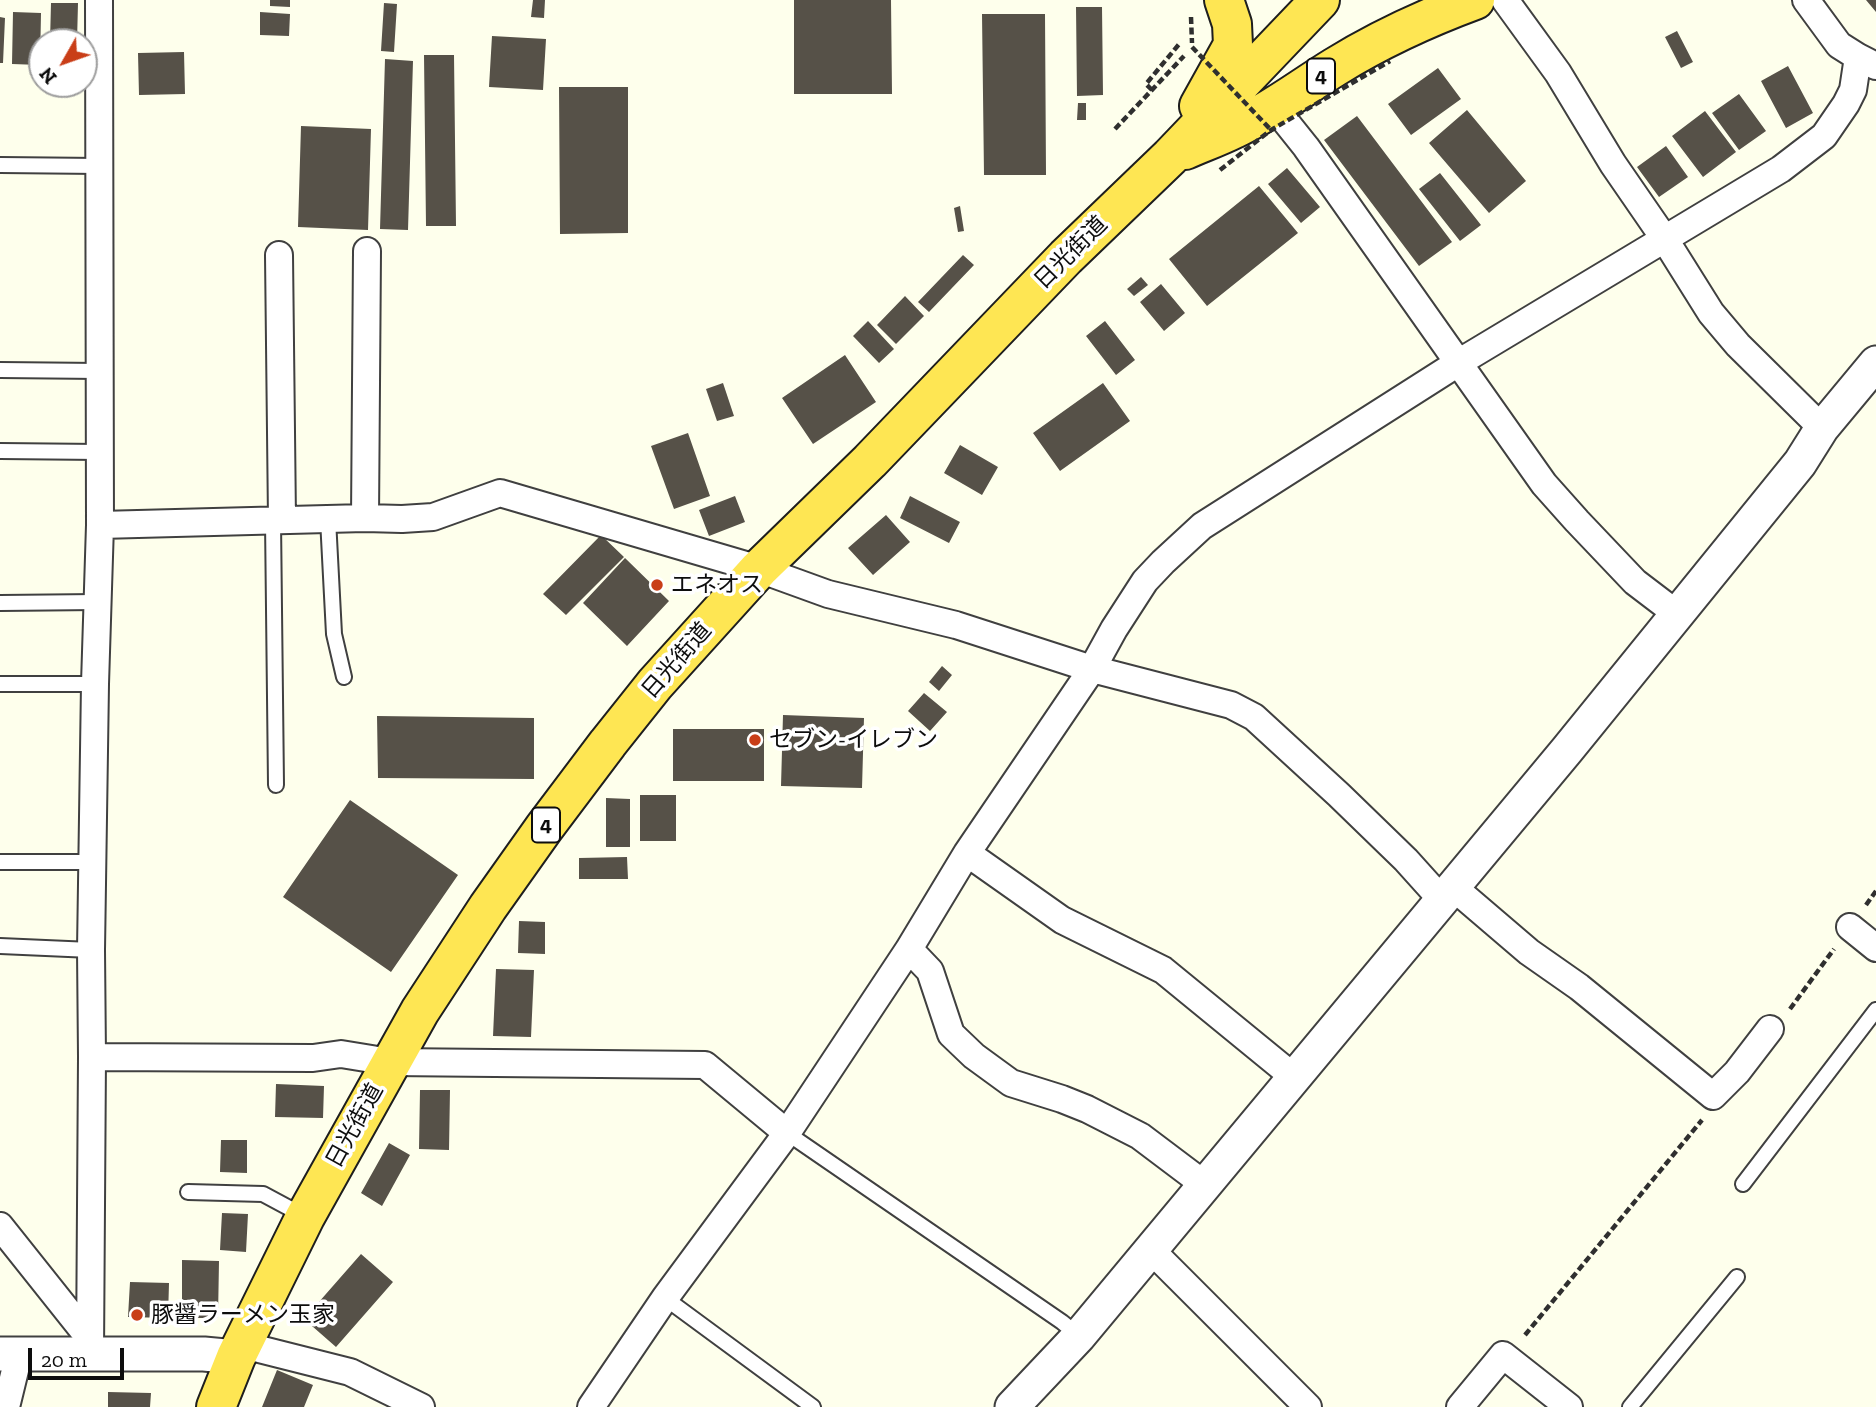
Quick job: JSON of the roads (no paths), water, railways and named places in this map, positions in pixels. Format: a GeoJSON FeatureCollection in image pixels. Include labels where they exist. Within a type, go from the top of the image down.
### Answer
{"type":"FeatureCollection","features":[{"type":"Feature","properties":{"kind":"highway","name":"日光街道"},"geometry":{"type":"LineString","coordinates":[[216,1407],[305,1217],[420,1011],[544,828],[655,684],[759,569],[870,461],[1066,257],[1170,157],[1320,0]]}},
{"type":"Feature","properties":{"kind":"highway","name":"4"},"geometry":{"type":"LineString","coordinates":[[1170,157],[1234,130],[1273,118],[1336,66],[1445,11],[1475,0]]}},
{"type":"Feature","properties":{"kind":"highway"},"geometry":{"type":"LineString","coordinates":[[1170,157],[1234,45],[1232,24],[1207,6]]}},
{"type":"Feature","properties":{"kind":"street"},"geometry":{"type":"LineString","coordinates":[[90,1346],[92,862],[100,525],[99,0]]}},
{"type":"Feature","properties":{"kind":"street"},"geometry":{"type":"LineString","coordinates":[[1505,0],[1558,73],[1613,164],[1711,313],[1738,345],[1822,428]]}},
{"type":"Feature","properties":{"kind":"street"},"geometry":{"type":"LineString","coordinates":[[591,1407],[665,1298],[787,1133],[909,949],[967,853],[1092,669],[1114,629],[1146,581],[1202,526],[1458,363],[1781,169],[1824,136],[1846,104],[1867,61],[1839,45],[1806,0]]}},
{"type":"Feature","properties":{"kind":"street"},"geometry":{"type":"LineString","coordinates":[[1273,118],[1306,146],[1544,484],[1635,582],[1676,614]]}},
{"type":"Feature","properties":{"kind":"street"},"geometry":{"type":"LineString","coordinates":[[365,518],[366,251]]}},
{"type":"Feature","properties":{"kind":"street"},"geometry":{"type":"LineString","coordinates":[[277,521],[279,256]]}},
{"type":"Feature","properties":{"kind":"street"},"geometry":{"type":"LineString","coordinates":[[1012,1407],[1079,1336],[1295,1078],[1800,463],[1822,428],[1876,363]]}},
{"type":"Feature","properties":{"kind":"street"},"geometry":{"type":"LineString","coordinates":[[100,525],[433,517],[500,493],[759,569],[828,593],[956,625],[1092,669],[1231,705],[1254,717],[1406,860],[1579,987],[1713,1096],[1737,1072],[1770,1029]]}},
{"type":"Feature","properties":{"kind":"street"},"geometry":{"type":"LineString","coordinates":[[967,853],[1062,920],[1163,970],[1295,1078]]}},
{"type":"Feature","properties":{"kind":"street"},"geometry":{"type":"LineString","coordinates":[[1850,927],[1874,945]]}},
{"type":"Feature","properties":{"kind":"street"},"geometry":{"type":"LineString","coordinates":[[909,949],[930,971],[951,1034],[974,1056],[1010,1083],[1074,1104],[1140,1136],[1205,1185]]}},
{"type":"Feature","properties":{"kind":"street"},"geometry":{"type":"LineString","coordinates":[[92,1058],[299,1059],[341,1054],[390,1062],[705,1065],[787,1133]]}},
{"type":"Feature","properties":{"kind":"street"},"geometry":{"type":"LineString","coordinates":[[0,1226],[90,1346]]}},
{"type":"Feature","properties":{"kind":"street"},"geometry":{"type":"LineString","coordinates":[[1151,1250],[1308,1407]]}},
{"type":"Feature","properties":{"kind":"street"},"geometry":{"type":"LineString","coordinates":[[6,1407],[10,1354],[90,1346],[204,1354],[240,1351],[350,1372],[421,1407]]}},
{"type":"Feature","properties":{"kind":"street"},"geometry":{"type":"LineString","coordinates":[[1460,1407],[1503,1355],[1569,1407]]}},
{"type":"Feature","properties":{"kind":"lane"},"geometry":{"type":"LineString","coordinates":[[0,165],[100,166]]}},
{"type":"Feature","properties":{"kind":"lane"},"geometry":{"type":"LineString","coordinates":[[0,370],[100,371]]}},
{"type":"Feature","properties":{"kind":"lane"},"geometry":{"type":"LineString","coordinates":[[0,451],[100,452]]}},
{"type":"Feature","properties":{"kind":"lane"},"geometry":{"type":"LineString","coordinates":[[328,519],[334,634],[344,677]]}},
{"type":"Feature","properties":{"kind":"lane"},"geometry":{"type":"LineString","coordinates":[[276,785],[277,521]]}},
{"type":"Feature","properties":{"kind":"lane"},"geometry":{"type":"LineString","coordinates":[[0,603],[97,602]]}},
{"type":"Feature","properties":{"kind":"lane"},"geometry":{"type":"LineString","coordinates":[[0,684],[95,684]]}},
{"type":"Feature","properties":{"kind":"lane"},"geometry":{"type":"LineString","coordinates":[[0,862],[92,862]]}},
{"type":"Feature","properties":{"kind":"lane"},"geometry":{"type":"LineString","coordinates":[[0,946],[91,950]]}},
{"type":"Feature","properties":{"kind":"lane"},"geometry":{"type":"LineString","coordinates":[[1744,1184],[1876,1010]]}},
{"type":"Feature","properties":{"kind":"lane"},"geometry":{"type":"LineString","coordinates":[[787,1133],[1079,1336]]}},
{"type":"Feature","properties":{"kind":"lane"},"geometry":{"type":"LineString","coordinates":[[188,1192],[263,1194],[305,1217]]}},
{"type":"Feature","properties":{"kind":"lane"},"geometry":{"type":"LineString","coordinates":[[1630,1407],[1737,1277]]}},
{"type":"Feature","properties":{"kind":"lane"},"geometry":{"type":"LineString","coordinates":[[665,1298],[813,1407]]}},
{"type":"Feature","properties":{"kind":"place","name":"エネオス"},"geometry":{"type":"Point","coordinates":[657,585]}},
{"type":"Feature","properties":{"kind":"place","name":"セブン-イレブン"},"geometry":{"type":"Point","coordinates":[755,740]}},
{"type":"Feature","properties":{"kind":"place","name":"豚醤ラーメン玉家"},"geometry":{"type":"Point","coordinates":[137,1315]}}]}
